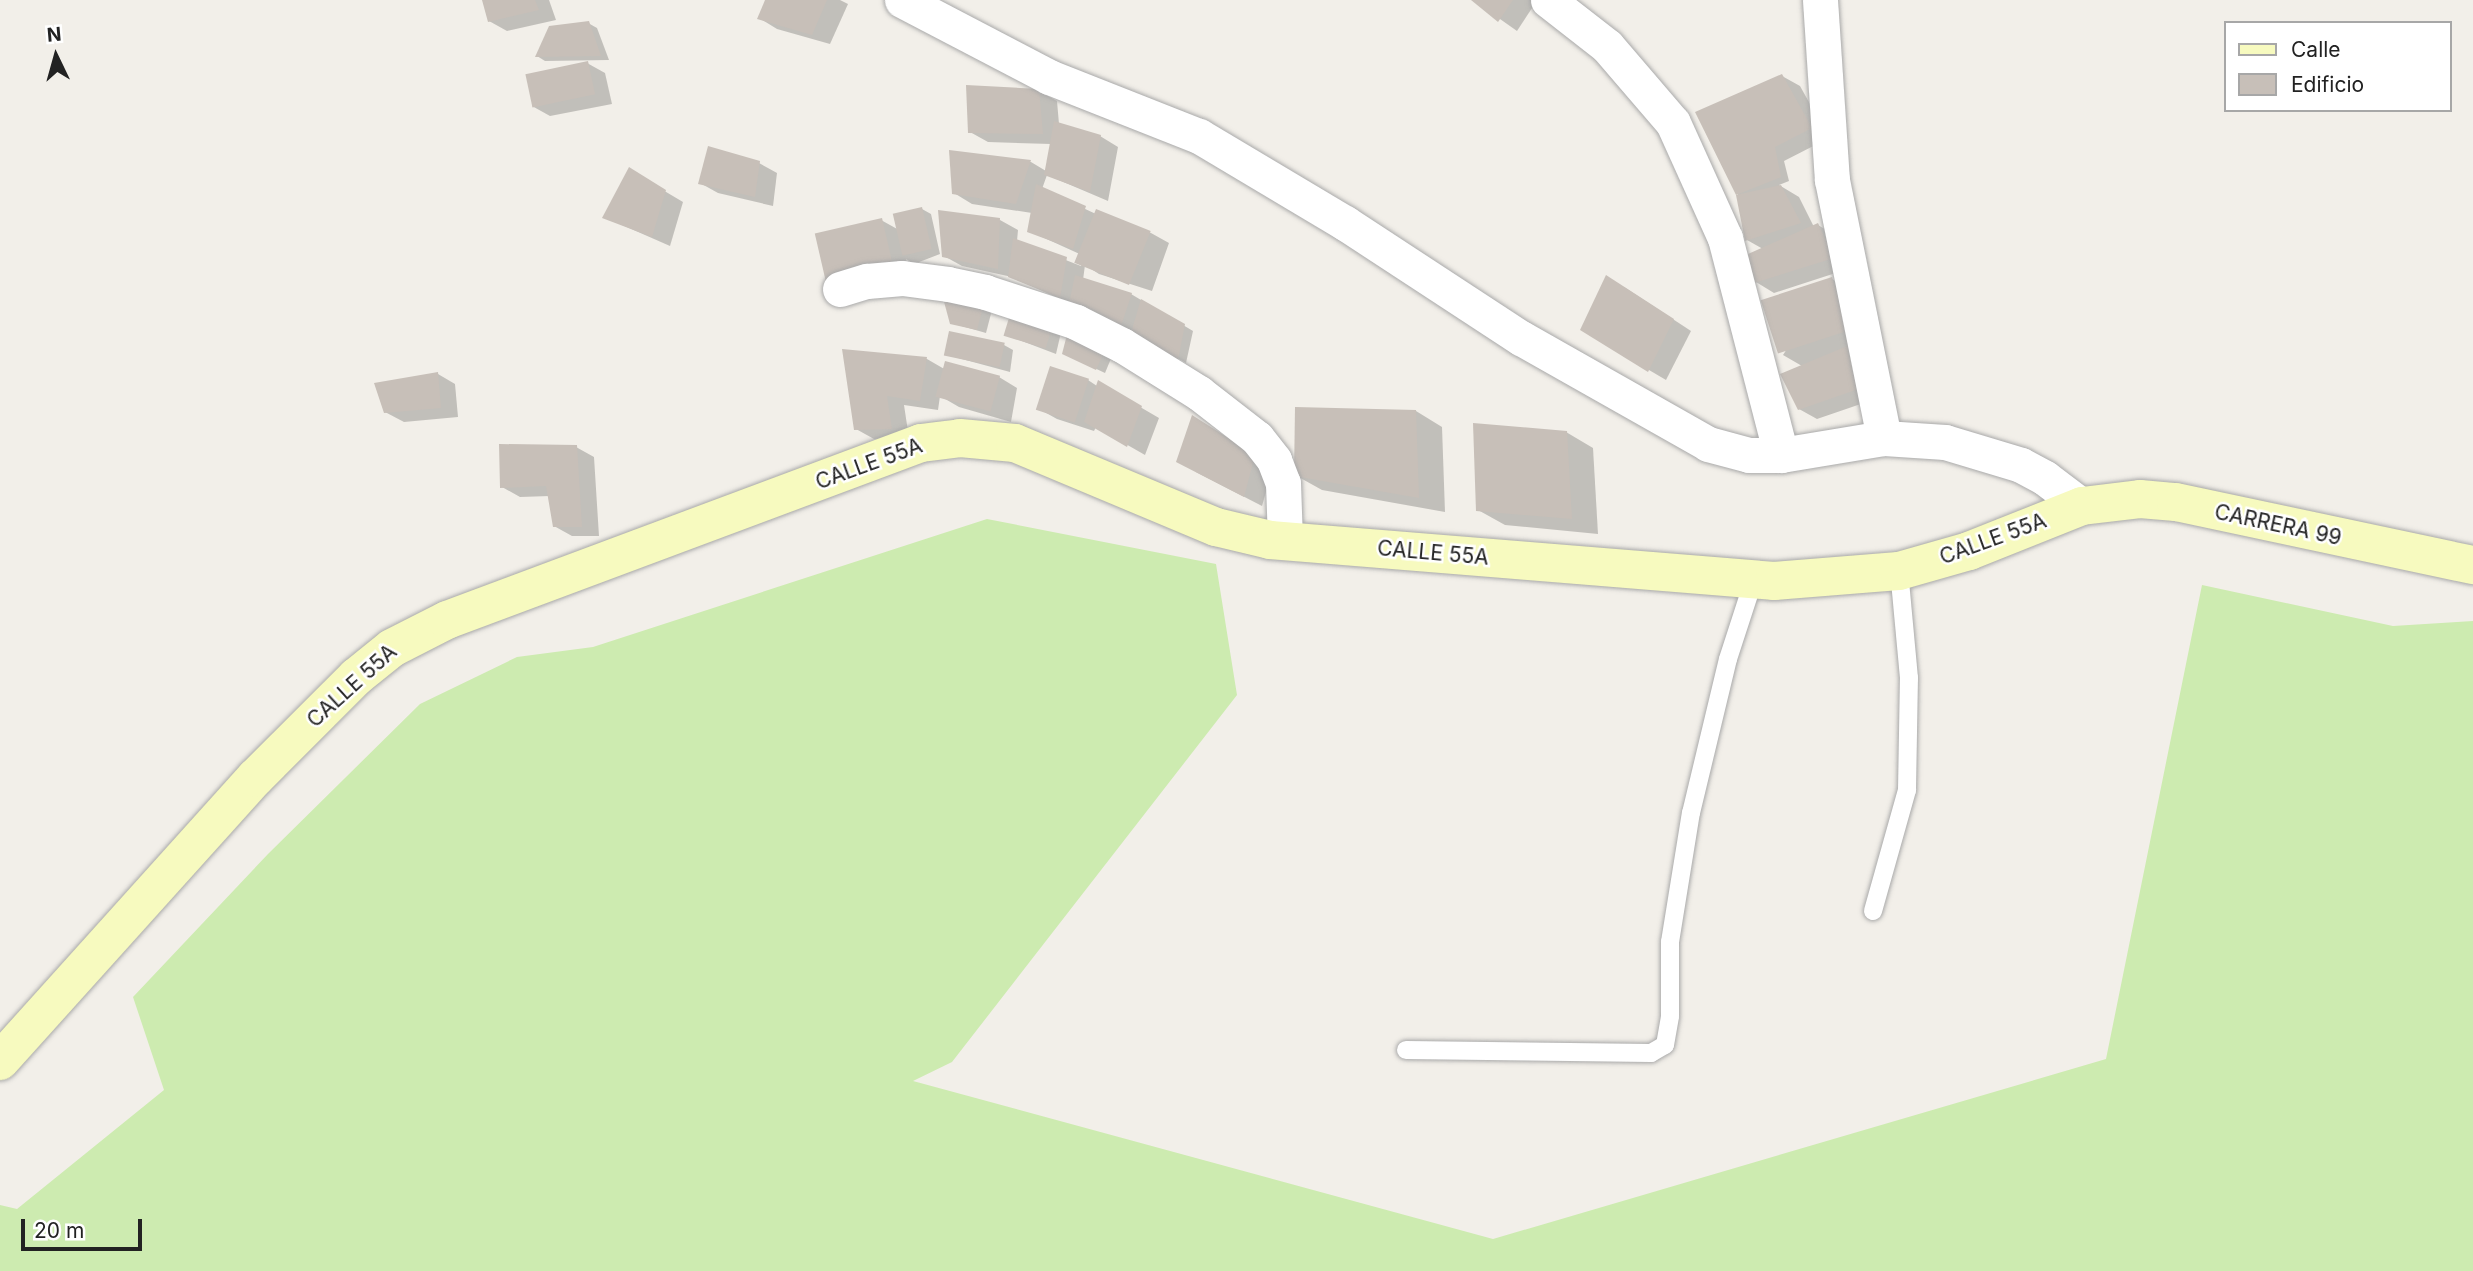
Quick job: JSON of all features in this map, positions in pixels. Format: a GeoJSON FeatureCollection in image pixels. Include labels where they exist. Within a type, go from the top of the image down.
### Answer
{"type":"FeatureCollection","features":[{"type":"Feature","properties":{"kind":"street"},"geometry":{"type":"LineString","coordinates":[[902,0],[1049,77],[1199,136],[1345,223],[1521,338],[1708,444],[1749,455],[1782,455],[1884,438],[1945,442],[1994,455],[2045,478],[2082,506]]}},
{"type":"Feature","properties":{"kind":"street"},"geometry":{"type":"LineString","coordinates":[[1548,0],[1607,46],[1673,123],[1725,238],[1782,455]]}},
{"type":"Feature","properties":{"kind":"street"},"geometry":{"type":"LineString","coordinates":[[1820,0],[1832,180],[1857,293],[1884,438]]}},
{"type":"Feature","properties":{"kind":"street"},"geometry":{"type":"LineString","coordinates":[[841,289],[867,281],[902,278],[948,284],[985,292],[1076,322],[1122,345],[1199,393],[1257,438],[1274,460],[1283,483],[1285,541]]}},
{"type":"Feature","properties":{"kind":"street","name":"CALLE 55A"},"geometry":{"type":"LineString","coordinates":[[0,1061],[174,865],[356,677],[392,648],[447,620],[921,443],[960,438],[1015,443],[1241,535],[1285,541],[1754,579],[1815,580],[1899,571],[1969,551],[2082,506]]}},
{"type":"Feature","properties":{"kind":"street","name":"CARRERA 99"},"geometry":{"type":"LineString","coordinates":[[2082,506],[2140,499],[2176,502],[2473,565]]}},
{"type":"Feature","properties":{"kind":"lane"},"geometry":{"type":"LineString","coordinates":[[1873,911],[1907,790],[1909,678],[1899,571]]}},
{"type":"Feature","properties":{"kind":"lane"},"geometry":{"type":"LineString","coordinates":[[1406,1050],[1651,1053],[1665,1045],[1670,1016],[1670,942],[1691,813],[1728,659],[1754,579]]}},
{"type":"Feature","properties":{"kind":"green space"},"geometry":{"type":"Polygon","coordinates":[[[987,519],[1216,564],[1237,695],[952,1062],[913,1081],[1493,1239],[2106,1059],[2202,585],[2393,626],[2473,621],[2473,1271],[0,1271],[0,1205],[17,1209],[164,1090],[133,997],[268,854],[420,704],[517,657],[593,647],[987,519]]]}},
{"type":"Feature","properties":{"kind":"building"},"geometry":{"type":"Polygon","coordinates":[[[482,0],[535,0],[539,10],[488,22],[482,0]]]}},
{"type":"Feature","properties":{"kind":"building"},"geometry":{"type":"Polygon","coordinates":[[[765,0],[827,0],[812,35],[757,19],[765,0]]]}},
{"type":"Feature","properties":{"kind":"building"},"geometry":{"type":"Polygon","coordinates":[[[1471,0],[1513,0],[1498,22],[1471,0]]]}},
{"type":"Feature","properties":{"kind":"building"},"geometry":{"type":"Polygon","coordinates":[[[589,21],[601,56],[535,57],[549,26],[589,21]]]}},
{"type":"Feature","properties":{"kind":"building"},"geometry":{"type":"Polygon","coordinates":[[[588,61],[595,94],[532,108],[525,74],[588,61]]]}},
{"type":"Feature","properties":{"kind":"building"},"geometry":{"type":"Polygon","coordinates":[[[1782,74],[1812,128],[1775,147],[1781,177],[1736,195],[1695,112],[1782,74]]]}},
{"type":"Feature","properties":{"kind":"building"},"geometry":{"type":"Polygon","coordinates":[[[966,85],[1039,89],[1043,134],[968,133],[966,85]]]}},
{"type":"Feature","properties":{"kind":"building"},"geometry":{"type":"Polygon","coordinates":[[[1054,121],[1101,135],[1090,192],[1044,175],[1054,121]]]}},
{"type":"Feature","properties":{"kind":"building"},"geometry":{"type":"Polygon","coordinates":[[[708,146],[760,161],[755,197],[698,184],[708,146]]]}},
{"type":"Feature","properties":{"kind":"building"},"geometry":{"type":"Polygon","coordinates":[[[949,150],[1031,160],[1016,204],[952,194],[949,150]]]}},
{"type":"Feature","properties":{"kind":"building"},"geometry":{"type":"Polygon","coordinates":[[[629,167],[666,190],[652,237],[602,218],[629,167]]]}},
{"type":"Feature","properties":{"kind":"building"},"geometry":{"type":"Polygon","coordinates":[[[1036,184],[1086,206],[1073,249],[1027,232],[1036,184]]]}},
{"type":"Feature","properties":{"kind":"building"},"geometry":{"type":"Polygon","coordinates":[[[1781,185],[1801,223],[1745,241],[1736,195],[1781,185]]]}},
{"type":"Feature","properties":{"kind":"building"},"geometry":{"type":"Polygon","coordinates":[[[922,207],[932,249],[902,256],[893,214],[922,207]]]}},
{"type":"Feature","properties":{"kind":"building"},"geometry":{"type":"Polygon","coordinates":[[[1096,209],[1151,231],[1129,285],[1074,263],[1096,209]]]}},
{"type":"Feature","properties":{"kind":"building"},"geometry":{"type":"Polygon","coordinates":[[[938,210],[1000,218],[998,269],[942,257],[938,210]]]}},
{"type":"Feature","properties":{"kind":"building"},"geometry":{"type":"Polygon","coordinates":[[[882,218],[893,266],[826,281],[815,234],[882,218]]]}},
{"type":"Feature","properties":{"kind":"building"},"geometry":{"type":"Polygon","coordinates":[[[1818,223],[1834,258],[1754,283],[1748,254],[1818,223]]]}},
{"type":"Feature","properties":{"kind":"building"},"geometry":{"type":"Polygon","coordinates":[[[1013,238],[1067,257],[1060,298],[1008,277],[1013,238]]]}},
{"type":"Feature","properties":{"kind":"building"},"geometry":{"type":"Polygon","coordinates":[[[1075,275],[1132,293],[1121,326],[1069,304],[1075,275]]]}},
{"type":"Feature","properties":{"kind":"building"},"geometry":{"type":"Polygon","coordinates":[[[1606,275],[1674,319],[1648,372],[1580,330],[1606,275]]]}},
{"type":"Feature","properties":{"kind":"building"},"geometry":{"type":"Polygon","coordinates":[[[1832,277],[1849,330],[1778,353],[1761,300],[1832,277]]]}},
{"type":"Feature","properties":{"kind":"building"},"geometry":{"type":"Polygon","coordinates":[[[943,298],[985,299],[977,330],[950,324],[943,298]]]}},
{"type":"Feature","properties":{"kind":"building"},"geometry":{"type":"Polygon","coordinates":[[[1141,299],[1185,324],[1178,360],[1131,333],[1141,299]]]}},
{"type":"Feature","properties":{"kind":"building"},"geometry":{"type":"Polygon","coordinates":[[[1012,308],[1054,321],[1046,349],[1004,336],[1012,308]]]}},
{"type":"Feature","properties":{"kind":"building"},"geometry":{"type":"Polygon","coordinates":[[[1069,327],[1108,343],[1096,370],[1062,354],[1069,327]]]}},
{"type":"Feature","properties":{"kind":"building"},"geometry":{"type":"Polygon","coordinates":[[[949,331],[1005,343],[1000,367],[944,355],[949,331]]]}},
{"type":"Feature","properties":{"kind":"building"},"geometry":{"type":"Polygon","coordinates":[[[1852,344],[1870,385],[1798,410],[1780,374],[1852,344]]]}},
{"type":"Feature","properties":{"kind":"building"},"geometry":{"type":"Polygon","coordinates":[[[842,349],[927,357],[920,401],[887,396],[892,429],[854,430],[842,349]]]}},
{"type":"Feature","properties":{"kind":"building"},"geometry":{"type":"Polygon","coordinates":[[[945,361],[1000,376],[990,411],[935,397],[945,361]]]}},
{"type":"Feature","properties":{"kind":"building"},"geometry":{"type":"Polygon","coordinates":[[[1050,366],[1089,379],[1075,422],[1036,410],[1050,366]]]}},
{"type":"Feature","properties":{"kind":"building"},"geometry":{"type":"Polygon","coordinates":[[[438,372],[441,408],[384,413],[374,383],[438,372]]]}},
{"type":"Feature","properties":{"kind":"building"},"geometry":{"type":"Polygon","coordinates":[[[1098,380],[1142,406],[1127,447],[1084,422],[1098,380]]]}},
{"type":"Feature","properties":{"kind":"building"},"geometry":{"type":"Polygon","coordinates":[[[1295,407],[1416,410],[1419,498],[1294,476],[1295,407]]]}},
{"type":"Feature","properties":{"kind":"building"},"geometry":{"type":"Polygon","coordinates":[[[1192,415],[1255,455],[1244,497],[1176,462],[1192,415]]]}},
{"type":"Feature","properties":{"kind":"building"},"geometry":{"type":"Polygon","coordinates":[[[1473,423],[1567,431],[1572,519],[1476,511],[1473,423]]]}},
{"type":"Feature","properties":{"kind":"building"},"geometry":{"type":"Polygon","coordinates":[[[499,444],[577,445],[582,527],[553,527],[546,486],[500,488],[499,444]]]}}]}
